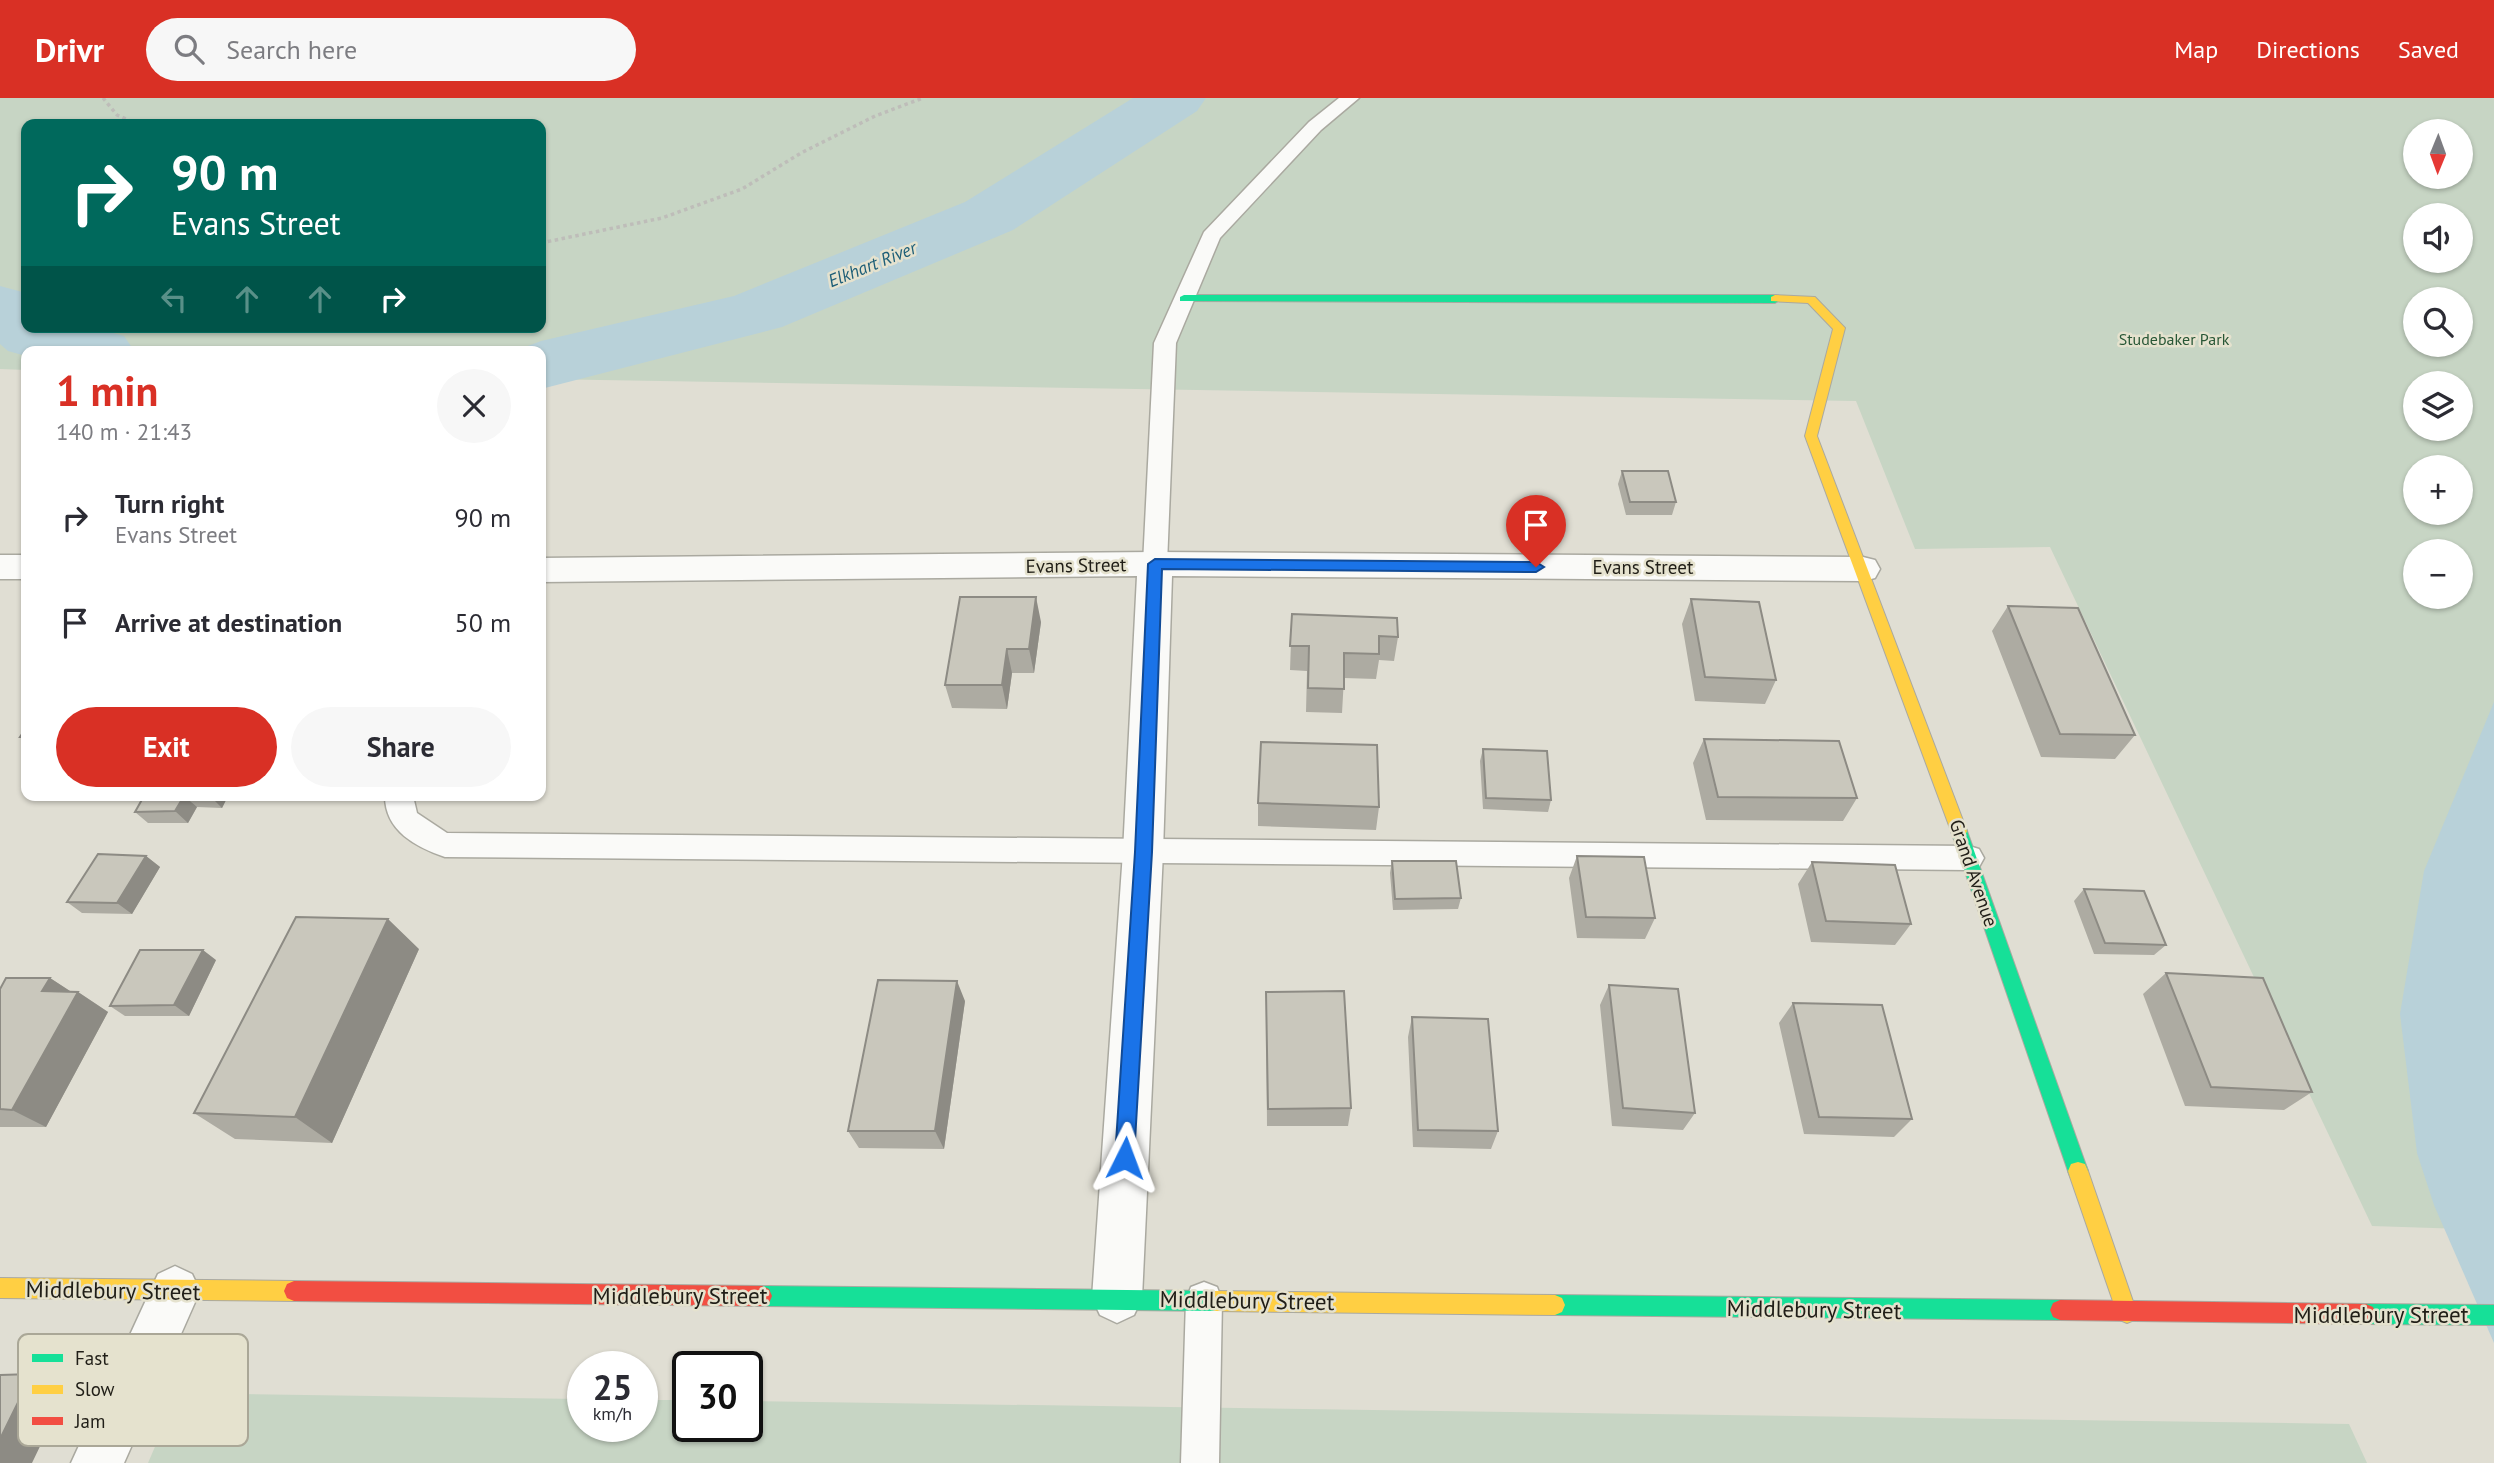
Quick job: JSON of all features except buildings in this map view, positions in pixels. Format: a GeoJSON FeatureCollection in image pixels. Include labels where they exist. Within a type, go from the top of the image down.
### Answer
{"type":"FeatureCollection","features":[{"type":"Feature","properties":{"kind":"street","name":"Grand Avenue"},"geometry":{"type":"LineString","coordinates":[[1184,299],[1811,299],[1839,328],[1811,436],[1969,858],[2127,1313]]}},
{"type":"Feature","properties":{"kind":"street","name":"Evans Street"},"geometry":{"type":"LineString","coordinates":[[546,570],[1155,564],[1863,569]]}},
{"type":"Feature","properties":{"kind":"street"},"geometry":{"type":"LineString","coordinates":[[1117,1298],[1143,852],[1155,564]]}},
{"type":"Feature","properties":{"kind":"street"},"geometry":{"type":"LineString","coordinates":[[0,567],[21,567]]}},
{"type":"Feature","properties":{"kind":"street","name":"Middlebury Street"},"geometry":{"type":"LineString","coordinates":[[0,1288],[2494,1315]]}},
{"type":"Feature","properties":{"kind":"street"},"geometry":{"type":"LineString","coordinates":[[156,1334],[175,1291]]}},
{"type":"Feature","properties":{"kind":"street"},"geometry":{"type":"LineString","coordinates":[[97,1463],[105,1446]]}},
{"type":"Feature","properties":{"kind":"lane"},"geometry":{"type":"LineString","coordinates":[[1155,564],[1165,343],[1211,236],[1315,126],[1350,98]]}},
{"type":"Feature","properties":{"kind":"lane"},"geometry":{"type":"LineString","coordinates":[[398,801],[412,829],[445,845],[1969,858]]}},
{"type":"Feature","properties":{"kind":"lane"},"geometry":{"type":"LineString","coordinates":[[1200,1463],[1204,1300]]}},
{"type":"Feature","properties":{"kind":"path"},"geometry":{"type":"LineString","coordinates":[[103,98],[107,107],[122,119]]}},
{"type":"Feature","properties":{"kind":"path"},"geometry":{"type":"LineString","coordinates":[[546,242],[662,218],[742,189],[801,153],[875,116],[923,98]]}},
{"type":"Feature","properties":{"kind":"green space","name":"Studebaker Park"},"geometry":{"type":"Polygon","coordinates":[[[0,98],[2494,98],[2494,1230],[2372,1226],[2050,547],[1915,549],[1856,401],[546,379],[546,346],[21,346],[21,370],[0,369],[0,98]]]}},
{"type":"Feature","properties":{"kind":"green space"},"geometry":{"type":"Polygon","coordinates":[[[248,1394],[567,1399],[567,1442],[658,1442],[658,1400],[672,1400],[672,1442],[763,1442],[763,1401],[2349,1424],[2367,1463],[148,1463],[155,1446],[248,1446],[248,1394]]]}},
{"type":"Feature","properties":{"kind":"water"},"geometry":{"type":"Polygon","coordinates":[[[2494,702],[2494,1343],[2434,1205],[2417,1153],[2400,1014],[2424,871],[2494,702]]]}},
{"type":"Feature","properties":{"kind":"waterway","name":"Elkhart River"},"geometry":{"type":"LineString","coordinates":[[546,364],[757,312],[989,216],[1175,98]]}},
{"type":"Feature","properties":{"kind":"waterway","name":"Elkhart River"},"geometry":{"type":"LineString","coordinates":[[0,308],[21,325]]}},
{"type":"Feature","properties":{"kind":"waterway","name":"Elkhart River"},"geometry":{"type":"LineString","coordinates":[[31,333],[75,346]]}},
{"type":"Feature","properties":{"kind":"traffic: fast"},"geometry":{"type":"LineString","coordinates":[[1184,299],[1775,299]]}},
{"type":"Feature","properties":{"kind":"traffic: fast"},"geometry":{"type":"LineString","coordinates":[[1959,831],[2078,1171]]}},
{"type":"Feature","properties":{"kind":"traffic: fast"},"geometry":{"type":"LineString","coordinates":[[762,1296],[1215,1301]]}},
{"type":"Feature","properties":{"kind":"traffic: fast"},"geometry":{"type":"LineString","coordinates":[[1555,1305],[2060,1310]]}},
{"type":"Feature","properties":{"kind":"traffic: fast"},"geometry":{"type":"LineString","coordinates":[[2366,1314],[2494,1315]]}},
{"type":"Feature","properties":{"kind":"traffic: slow"},"geometry":{"type":"LineString","coordinates":[[1775,299],[1811,299],[1839,328],[1811,436],[1959,831]]}},
{"type":"Feature","properties":{"kind":"traffic: slow"},"geometry":{"type":"LineString","coordinates":[[2078,1171],[2127,1313]]}},
{"type":"Feature","properties":{"kind":"traffic: slow"},"geometry":{"type":"LineString","coordinates":[[0,1288],[294,1291]]}},
{"type":"Feature","properties":{"kind":"traffic: slow"},"geometry":{"type":"LineString","coordinates":[[1215,1301],[1555,1305]]}},
{"type":"Feature","properties":{"kind":"traffic: jam"},"geometry":{"type":"LineString","coordinates":[[294,1291],[762,1296]]}},
{"type":"Feature","properties":{"kind":"traffic: jam"},"geometry":{"type":"LineString","coordinates":[[2060,1310],[2366,1314]]}},
{"type":"Feature","properties":{"kind":"route"},"geometry":{"type":"LineString","coordinates":[[1125,1158],[1143,852],[1155,564],[1536,567]]}}]}
